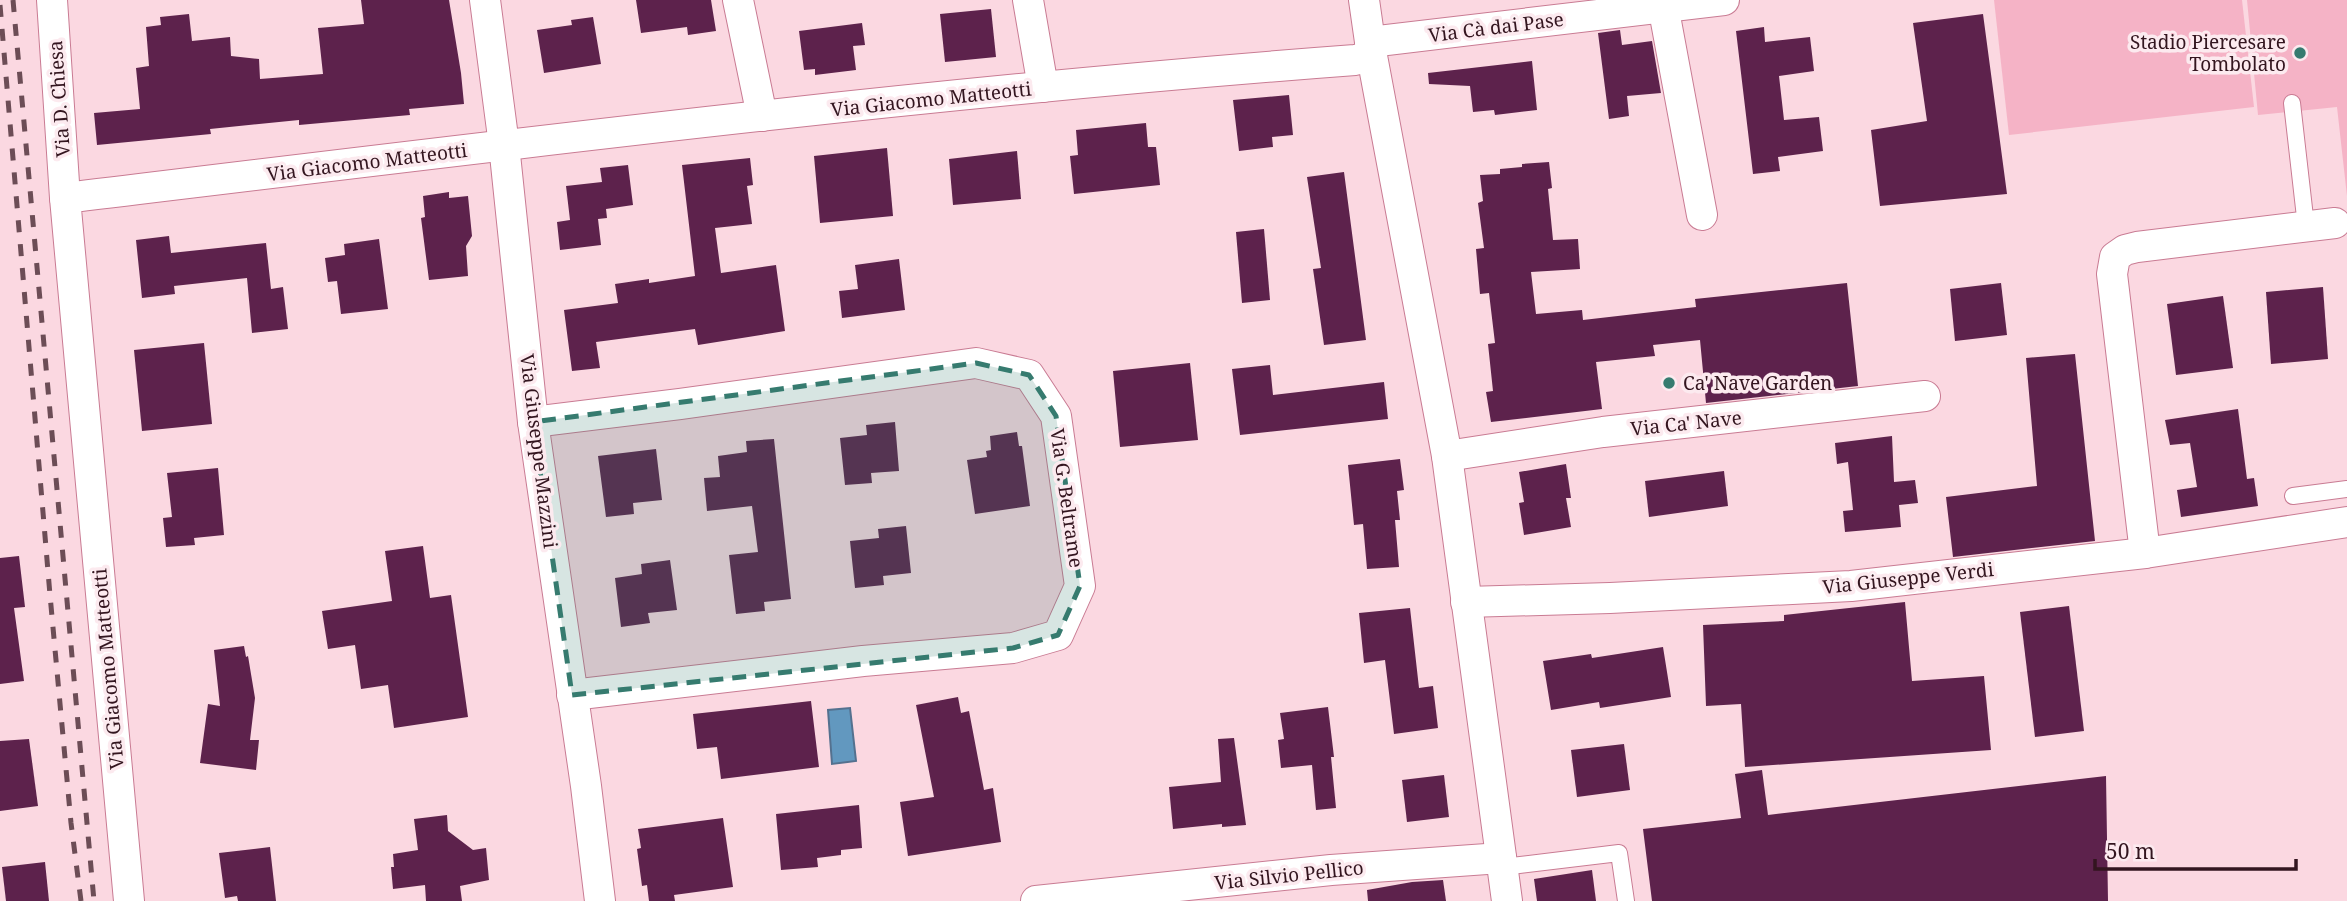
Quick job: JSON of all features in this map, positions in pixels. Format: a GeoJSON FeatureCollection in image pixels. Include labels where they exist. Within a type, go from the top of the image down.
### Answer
{"type":"FeatureCollection","features":[{"type":"Feature","properties":{"kind":"street","name":"Via D. Chiesa"},"geometry":{"type":"LineString","coordinates":[[52,0],[65,198]]}},
{"type":"Feature","properties":{"kind":"street","name":"Via Giuseppe Mazzini"},"geometry":{"type":"LineString","coordinates":[[485,0],[505,145],[533,422],[600,901]]}},
{"type":"Feature","properties":{"kind":"street"},"geometry":{"type":"LineString","coordinates":[[738,0],[762,116]]}},
{"type":"Feature","properties":{"kind":"street"},"geometry":{"type":"LineString","coordinates":[[1028,0],[1043,87]]}},
{"type":"Feature","properties":{"kind":"street"},"geometry":{"type":"LineString","coordinates":[[1364,0],[1447,456],[1507,901]]}},
{"type":"Feature","properties":{"kind":"street","name":"Via Cà dai Pase"},"geometry":{"type":"LineString","coordinates":[[1371,49],[1663,4],[1724,0]]}},
{"type":"Feature","properties":{"kind":"street"},"geometry":{"type":"LineString","coordinates":[[1663,4],[1702,215]]}},
{"type":"Feature","properties":{"kind":"street","name":"Via Giacomo Matteotti"},"geometry":{"type":"LineString","coordinates":[[129,901],[65,198],[762,116],[1043,87],[1355,60],[1371,49]]}},
{"type":"Feature","properties":{"kind":"street"},"geometry":{"type":"LineString","coordinates":[[2145,553],[2112,274],[2115,257],[2125,250],[2137,247],[2335,223]]}},
{"type":"Feature","properties":{"kind":"street","name":"Via G. Beltrame"},"geometry":{"type":"LineString","coordinates":[[533,422],[976,363],[1029,375],[1056,416],[1080,586],[1058,635],[1013,648],[850,663],[572,695]]}},
{"type":"Feature","properties":{"kind":"street","name":"Via Ca' Nave"},"geometry":{"type":"LineString","coordinates":[[1447,456],[1603,432],[1925,396]]}},
{"type":"Feature","properties":{"kind":"street","name":"Via Giuseppe Verdi"},"geometry":{"type":"LineString","coordinates":[[1466,602],[1851,586],[2145,553],[2347,522]]}},
{"type":"Feature","properties":{"kind":"street","name":"Via Silvio Pellico"},"geometry":{"type":"LineString","coordinates":[[1036,901],[1094,898],[1331,870],[1502,862]]}},
{"type":"Feature","properties":{"kind":"lane"},"geometry":{"type":"LineString","coordinates":[[2292,103],[2306,226]]}},
{"type":"Feature","properties":{"kind":"lane"},"geometry":{"type":"LineString","coordinates":[[2293,496],[2347,489]]}},
{"type":"Feature","properties":{"kind":"lane"},"geometry":{"type":"LineString","coordinates":[[1502,862],[1619,853],[1626,901]]}},
{"type":"Feature","properties":{"kind":"highlighted area"},"geometry":{"type":"Polygon","coordinates":[[[976,363],[1029,375],[1056,416],[1080,586],[1058,635],[1013,648],[572,695],[533,422],[976,363]]]}},
{"type":"Feature","properties":{"kind":"shaded area"},"geometry":{"type":"Polygon","coordinates":[[[1994,0],[2242,0],[2254,107],[2009,135],[1994,0]]]}},
{"type":"Feature","properties":{"kind":"shaded area","name":"Stadio Piercesare Tombolato"},"geometry":{"type":"Polygon","coordinates":[[[2247,0],[2347,0],[2347,196],[2337,107],[2258,115],[2247,0]]]}},
{"type":"Feature","properties":{"kind":"water"},"geometry":{"type":"Polygon","coordinates":[[[850,708],[856,761],[832,764],[828,710],[850,708]]]}},
{"type":"Feature","properties":{"kind":"building"},"geometry":{"type":"Polygon","coordinates":[[[361,0],[449,0],[464,104],[409,109],[410,115],[299,125],[299,120],[210,129],[211,134],[97,145],[94,113],[140,109],[136,68],[149,66],[146,27],[161,25],[160,17],[189,14],[192,41],[230,37],[231,56],[259,59],[260,79],[323,74],[318,28],[364,24],[361,0]]]}},
{"type":"Feature","properties":{"kind":"building"},"geometry":{"type":"Polygon","coordinates":[[[636,0],[711,0],[716,31],[688,35],[687,27],[641,33],[636,0]]]}},
{"type":"Feature","properties":{"kind":"building"},"geometry":{"type":"Polygon","coordinates":[[[991,9],[996,57],[945,62],[940,14],[991,9]]]}},
{"type":"Feature","properties":{"kind":"building"},"geometry":{"type":"Polygon","coordinates":[[[1983,14],[2007,194],[1880,206],[1871,130],[1927,121],[1913,23],[1983,14]]]}},
{"type":"Feature","properties":{"kind":"building"},"geometry":{"type":"Polygon","coordinates":[[[593,17],[601,64],[544,73],[537,30],[572,25],[571,20],[593,17]]]}},
{"type":"Feature","properties":{"kind":"building"},"geometry":{"type":"Polygon","coordinates":[[[862,23],[865,45],[853,46],[856,70],[815,75],[815,69],[804,70],[799,31],[862,23]]]}},
{"type":"Feature","properties":{"kind":"building"},"geometry":{"type":"Polygon","coordinates":[[[1764,27],[1765,42],[1810,37],[1814,71],[1779,76],[1784,120],[1819,117],[1823,151],[1778,157],[1780,171],[1753,174],[1736,31],[1764,27]]]}},
{"type":"Feature","properties":{"kind":"building"},"geometry":{"type":"Polygon","coordinates":[[[1620,30],[1622,45],[1652,41],[1661,93],[1627,96],[1629,116],[1609,119],[1598,33],[1620,30]]]}},
{"type":"Feature","properties":{"kind":"building"},"geometry":{"type":"Polygon","coordinates":[[[1532,61],[1537,110],[1495,115],[1494,110],[1473,112],[1470,86],[1429,84],[1428,73],[1532,61]]]}},
{"type":"Feature","properties":{"kind":"building"},"geometry":{"type":"Polygon","coordinates":[[[1289,95],[1293,135],[1272,137],[1273,147],[1239,151],[1233,100],[1289,95]]]}},
{"type":"Feature","properties":{"kind":"building"},"geometry":{"type":"Polygon","coordinates":[[[1146,123],[1148,147],[1156,147],[1160,185],[1074,194],[1070,156],[1078,155],[1076,130],[1146,123]]]}},
{"type":"Feature","properties":{"kind":"building"},"geometry":{"type":"Polygon","coordinates":[[[887,148],[893,216],[820,223],[814,156],[887,148]]]}},
{"type":"Feature","properties":{"kind":"building"},"geometry":{"type":"Polygon","coordinates":[[[1017,151],[1021,199],[953,205],[949,159],[1017,151]]]}},
{"type":"Feature","properties":{"kind":"building"},"geometry":{"type":"Polygon","coordinates":[[[750,158],[753,185],[747,186],[752,224],[715,228],[721,273],[776,265],[785,331],[698,345],[695,329],[596,342],[600,368],[572,371],[564,310],[618,303],[615,284],[649,279],[649,283],[695,276],[682,165],[750,158]]]}},
{"type":"Feature","properties":{"kind":"building"},"geometry":{"type":"Polygon","coordinates":[[[1549,162],[1552,188],[1548,189],[1553,240],[1578,239],[1580,269],[1531,272],[1536,314],[1582,310],[1583,320],[1696,307],[1695,299],[1847,283],[1858,386],[1706,403],[1700,340],[1653,345],[1655,356],[1596,362],[1602,409],[1491,422],[1486,392],[1493,391],[1488,344],[1495,343],[1489,293],[1480,294],[1476,249],[1484,248],[1478,203],[1483,201],[1480,175],[1500,174],[1500,169],[1522,167],[1522,164],[1549,162]]]}},
{"type":"Feature","properties":{"kind":"building"},"geometry":{"type":"Polygon","coordinates":[[[628,165],[633,205],[606,209],[607,218],[598,219],[601,245],[560,250],[557,222],[570,220],[566,186],[602,182],[600,168],[628,165]]]}},
{"type":"Feature","properties":{"kind":"building"},"geometry":{"type":"Polygon","coordinates":[[[1344,172],[1366,340],[1324,345],[1313,269],[1321,268],[1307,177],[1344,172]]]}},
{"type":"Feature","properties":{"kind":"building"},"geometry":{"type":"Polygon","coordinates":[[[449,192],[449,198],[468,196],[472,236],[466,246],[468,276],[429,280],[421,218],[425,217],[423,196],[449,192]]]}},
{"type":"Feature","properties":{"kind":"building"},"geometry":{"type":"Polygon","coordinates":[[[1264,229],[1270,300],[1242,303],[1236,232],[1264,229]]]}},
{"type":"Feature","properties":{"kind":"building"},"geometry":{"type":"Polygon","coordinates":[[[169,236],[171,253],[266,243],[271,289],[283,287],[288,329],[252,333],[247,278],[174,286],[175,294],[142,298],[136,240],[169,236]]]}},
{"type":"Feature","properties":{"kind":"building"},"geometry":{"type":"Polygon","coordinates":[[[379,239],[388,309],[341,314],[337,281],[328,282],[325,258],[345,255],[344,244],[379,239]]]}},
{"type":"Feature","properties":{"kind":"building"},"geometry":{"type":"Polygon","coordinates":[[[899,259],[905,310],[842,318],[839,291],[858,289],[855,265],[899,259]]]}},
{"type":"Feature","properties":{"kind":"building"},"geometry":{"type":"Polygon","coordinates":[[[2001,283],[2007,335],[1955,341],[1950,289],[2001,283]]]}},
{"type":"Feature","properties":{"kind":"building"},"geometry":{"type":"Polygon","coordinates":[[[2323,287],[2328,359],[2271,364],[2266,292],[2323,287]]]}},
{"type":"Feature","properties":{"kind":"building"},"geometry":{"type":"Polygon","coordinates":[[[2223,296],[2233,368],[2176,375],[2167,304],[2223,296]]]}},
{"type":"Feature","properties":{"kind":"building"},"geometry":{"type":"Polygon","coordinates":[[[204,343],[212,424],[142,431],[134,350],[204,343]]]}},
{"type":"Feature","properties":{"kind":"building"},"geometry":{"type":"Polygon","coordinates":[[[2075,354],[2095,541],[1953,557],[1946,497],[2037,486],[2026,358],[2075,354]]]}},
{"type":"Feature","properties":{"kind":"building"},"geometry":{"type":"Polygon","coordinates":[[[1190,363],[1198,440],[1120,447],[1113,371],[1190,363]]]}},
{"type":"Feature","properties":{"kind":"building"},"geometry":{"type":"Polygon","coordinates":[[[1270,365],[1273,395],[1384,382],[1388,419],[1240,435],[1232,369],[1270,365]]]}},
{"type":"Feature","properties":{"kind":"building"},"geometry":{"type":"Polygon","coordinates":[[[2238,409],[2247,479],[2254,478],[2258,506],[2181,517],[2177,490],[2197,487],[2190,443],[2170,445],[2165,420],[2238,409]]]}},
{"type":"Feature","properties":{"kind":"building"},"geometry":{"type":"Polygon","coordinates":[[[895,422],[899,471],[871,473],[872,483],[845,485],[840,438],[867,435],[866,425],[895,422]]]}},
{"type":"Feature","properties":{"kind":"building"},"geometry":{"type":"Polygon","coordinates":[[[1017,432],[1019,446],[1022,446],[1030,506],[975,514],[967,460],[987,457],[986,451],[991,450],[990,436],[1017,432]]]}},
{"type":"Feature","properties":{"kind":"building"},"geometry":{"type":"Polygon","coordinates":[[[1892,436],[1894,482],[1915,480],[1918,503],[1899,505],[1901,527],[1845,532],[1843,511],[1853,510],[1848,462],[1837,464],[1835,443],[1892,436]]]}},
{"type":"Feature","properties":{"kind":"building"},"geometry":{"type":"Polygon","coordinates":[[[774,439],[791,599],[764,602],[765,611],[736,614],[729,555],[758,552],[752,506],[707,511],[704,478],[720,477],[718,456],[747,452],[746,441],[774,439]]]}},
{"type":"Feature","properties":{"kind":"building"},"geometry":{"type":"Polygon","coordinates":[[[656,449],[662,500],[633,503],[634,514],[606,517],[598,456],[656,449]]]}},
{"type":"Feature","properties":{"kind":"building"},"geometry":{"type":"Polygon","coordinates":[[[1400,459],[1404,490],[1397,491],[1400,520],[1395,520],[1399,567],[1367,569],[1363,524],[1354,525],[1348,465],[1400,459]]]}},
{"type":"Feature","properties":{"kind":"building"},"geometry":{"type":"Polygon","coordinates":[[[1566,464],[1571,498],[1566,498],[1571,527],[1524,535],[1519,503],[1524,502],[1519,472],[1566,464]]]}},
{"type":"Feature","properties":{"kind":"building"},"geometry":{"type":"Polygon","coordinates":[[[218,468],[224,535],[194,538],[195,545],[166,547],[163,518],[172,517],[167,473],[218,468]]]}},
{"type":"Feature","properties":{"kind":"building"},"geometry":{"type":"Polygon","coordinates":[[[1724,471],[1728,506],[1649,517],[1645,481],[1724,471]]]}},
{"type":"Feature","properties":{"kind":"building"},"geometry":{"type":"Polygon","coordinates":[[[906,526],[911,573],[883,576],[884,585],[855,588],[850,541],[879,538],[878,529],[906,526]]]}},
{"type":"Feature","properties":{"kind":"building"},"geometry":{"type":"Polygon","coordinates":[[[423,546],[430,598],[451,595],[468,717],[394,728],[388,685],[361,689],[355,645],[328,649],[322,611],[392,601],[385,551],[423,546]]]}},
{"type":"Feature","properties":{"kind":"building"},"geometry":{"type":"Polygon","coordinates":[[[19,556],[25,607],[14,608],[24,681],[0,684],[0,558],[19,556]]]}},
{"type":"Feature","properties":{"kind":"building"},"geometry":{"type":"Polygon","coordinates":[[[670,560],[677,610],[648,613],[650,623],[621,627],[615,578],[642,574],[641,564],[670,560]]]}},
{"type":"Feature","properties":{"kind":"building"},"geometry":{"type":"Polygon","coordinates":[[[1905,602],[1912,681],[1984,676],[1991,750],[1745,767],[1741,704],[1706,706],[1703,625],[1784,621],[1784,615],[1905,602]]]}},
{"type":"Feature","properties":{"kind":"building"},"geometry":{"type":"Polygon","coordinates":[[[2069,606],[2084,731],[2035,737],[2020,612],[2069,606]]]}},
{"type":"Feature","properties":{"kind":"building"},"geometry":{"type":"Polygon","coordinates":[[[1410,608],[1419,688],[1433,686],[1438,728],[1394,734],[1385,660],[1364,663],[1359,613],[1410,608]]]}},
{"type":"Feature","properties":{"kind":"building"},"geometry":{"type":"Polygon","coordinates":[[[244,646],[255,698],[250,740],[259,740],[256,770],[200,763],[208,704],[220,706],[214,650],[244,646]]]}},
{"type":"Feature","properties":{"kind":"building"},"geometry":{"type":"Polygon","coordinates":[[[1663,647],[1671,697],[1600,708],[1599,702],[1551,710],[1543,661],[1591,654],[1592,658],[1663,647]]]}},
{"type":"Feature","properties":{"kind":"building"},"geometry":{"type":"Polygon","coordinates":[[[958,697],[961,713],[969,711],[984,790],[993,788],[1001,842],[908,856],[900,802],[934,797],[916,705],[958,697]]]}},
{"type":"Feature","properties":{"kind":"building"},"geometry":{"type":"Polygon","coordinates":[[[811,701],[819,767],[721,779],[717,747],[697,749],[693,714],[811,701]]]}},
{"type":"Feature","properties":{"kind":"building"},"geometry":{"type":"Polygon","coordinates":[[[1328,707],[1336,808],[1316,810],[1312,765],[1281,768],[1278,740],[1284,739],[1280,713],[1328,707]]]}},
{"type":"Feature","properties":{"kind":"building"},"geometry":{"type":"Polygon","coordinates":[[[1234,738],[1246,825],[1222,827],[1222,824],[1173,829],[1169,787],[1221,782],[1218,739],[1234,738]]]}},
{"type":"Feature","properties":{"kind":"building"},"geometry":{"type":"Polygon","coordinates":[[[29,739],[38,806],[0,811],[0,741],[29,739]]]}},
{"type":"Feature","properties":{"kind":"building"},"geometry":{"type":"Polygon","coordinates":[[[1624,744],[1630,790],[1577,797],[1571,750],[1624,744]]]}},
{"type":"Feature","properties":{"kind":"building"},"geometry":{"type":"Polygon","coordinates":[[[1762,770],[1768,815],[2106,776],[2108,901],[1652,901],[1643,829],[1741,818],[1735,774],[1762,770]]]}},
{"type":"Feature","properties":{"kind":"building"},"geometry":{"type":"Polygon","coordinates":[[[1444,775],[1449,817],[1407,822],[1402,780],[1444,775]]]}},
{"type":"Feature","properties":{"kind":"building"},"geometry":{"type":"Polygon","coordinates":[[[859,805],[862,848],[841,850],[841,855],[817,858],[818,867],[781,870],[776,814],[859,805]]]}},
{"type":"Feature","properties":{"kind":"building"},"geometry":{"type":"Polygon","coordinates":[[[447,815],[448,831],[473,850],[486,848],[489,880],[460,886],[462,901],[426,901],[425,885],[393,889],[393,854],[418,850],[414,819],[447,815]]]}},
{"type":"Feature","properties":{"kind":"building"},"geometry":{"type":"Polygon","coordinates":[[[723,818],[733,887],[674,895],[675,901],[649,901],[647,885],[642,886],[637,849],[641,848],[638,829],[723,818]]]}},
{"type":"Feature","properties":{"kind":"building"},"geometry":{"type":"Polygon","coordinates":[[[270,847],[276,901],[238,901],[237,896],[225,898],[219,853],[270,847]]]}},
{"type":"Feature","properties":{"kind":"building"},"geometry":{"type":"Polygon","coordinates":[[[45,862],[49,901],[6,901],[2,867],[45,862]]]}},
{"type":"Feature","properties":{"kind":"building"},"geometry":{"type":"Polygon","coordinates":[[[1592,870],[1596,901],[1537,901],[1534,879],[1592,870]]]}},
{"type":"Feature","properties":{"kind":"building"},"geometry":{"type":"Polygon","coordinates":[[[1443,880],[1446,901],[1368,901],[1367,890],[1443,880]]]}},
{"type":"Feature","properties":{"kind":"railway"},"geometry":{"type":"LineString","coordinates":[[13,0],[94,901]]}},
{"type":"Feature","properties":{"kind":"railway"},"geometry":{"type":"LineString","coordinates":[[0,5],[50,595],[81,901]]}},
{"type":"Feature","properties":{"kind":"place","name":"Stadio Piercesare Tombolato"},"geometry":{"type":"Point","coordinates":[2300,53]}},
{"type":"Feature","properties":{"kind":"place","name":"Ca' Nave Garden"},"geometry":{"type":"Point","coordinates":[1669,383]}}]}
